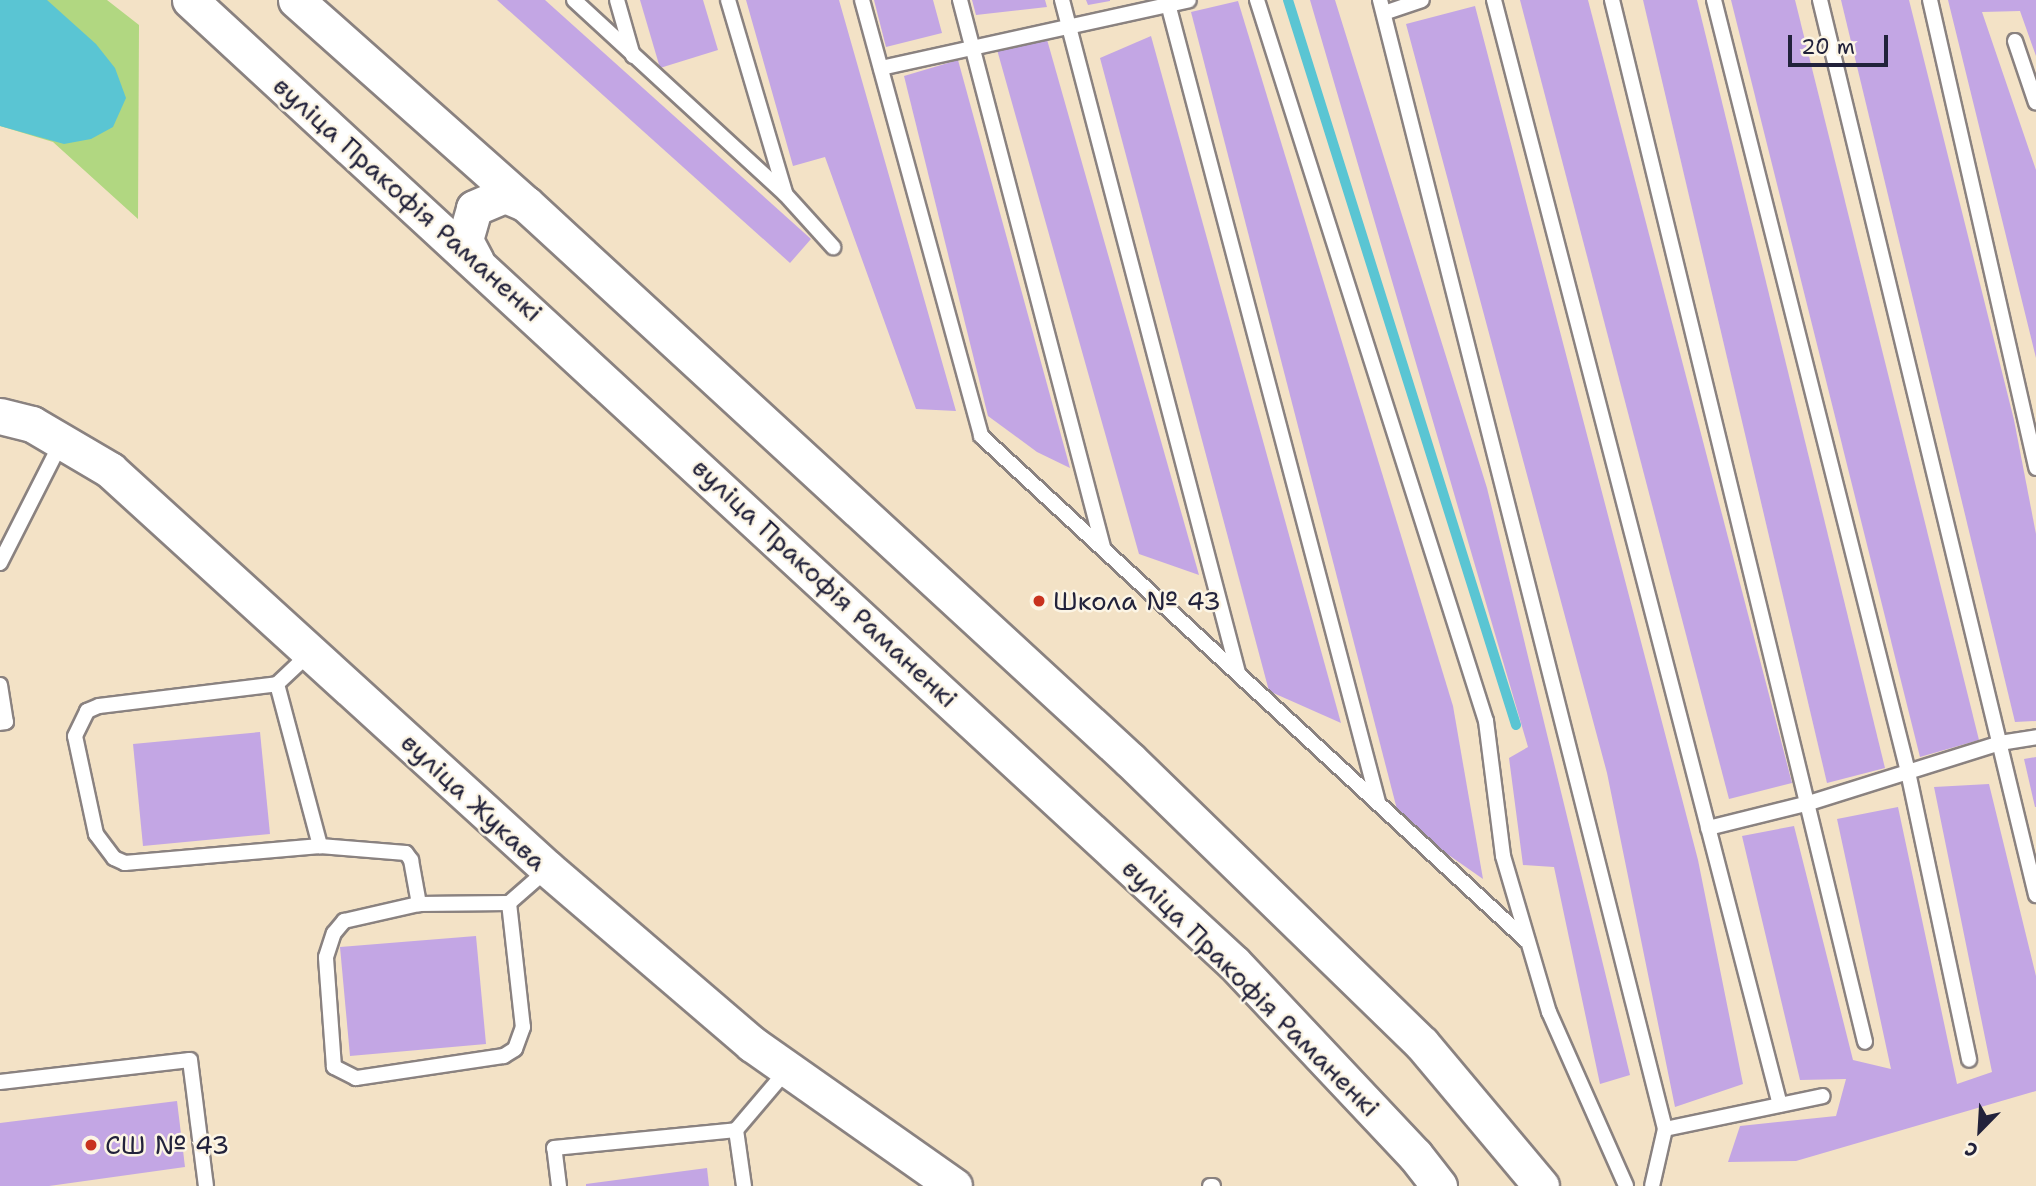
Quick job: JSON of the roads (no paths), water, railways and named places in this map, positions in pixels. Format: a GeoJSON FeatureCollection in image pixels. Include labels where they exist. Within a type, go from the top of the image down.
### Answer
{"type":"FeatureCollection","features":[{"type":"Feature","properties":{"kind":"street","name":"вуліца Пракофія Раманенкі"},"geometry":{"type":"LineString","coordinates":[[190,0],[1234,963],[1415,1155],[1439,1186]]}},
{"type":"Feature","properties":{"kind":"street"},"geometry":{"type":"LineString","coordinates":[[296,0],[526,204],[1140,770],[1422,1044],[1541,1186]]}},
{"type":"Feature","properties":{"kind":"street"},"geometry":{"type":"LineString","coordinates":[[476,261],[465,240],[474,208],[505,195],[526,204]]}},
{"type":"Feature","properties":{"kind":"street","name":"вуліца Жукава"},"geometry":{"type":"LineString","coordinates":[[0,416],[32,424],[110,470],[548,870],[786,1071],[954,1186]]}},
{"type":"Feature","properties":{"kind":"lane"},"geometry":{"type":"LineString","coordinates":[[574,0],[785,194],[833,247]]}},
{"type":"Feature","properties":{"kind":"lane"},"geometry":{"type":"LineString","coordinates":[[617,0],[633,56]]}},
{"type":"Feature","properties":{"kind":"lane"},"geometry":{"type":"LineString","coordinates":[[728,0],[785,194]]}},
{"type":"Feature","properties":{"kind":"lane"},"geometry":{"type":"LineString","coordinates":[[862,0],[981,436],[1528,942]]}},
{"type":"Feature","properties":{"kind":"lane"},"geometry":{"type":"LineString","coordinates":[[960,0],[1103,549]]}},
{"type":"Feature","properties":{"kind":"lane"},"geometry":{"type":"LineString","coordinates":[[1062,0],[1239,674]]}},
{"type":"Feature","properties":{"kind":"lane"},"geometry":{"type":"LineString","coordinates":[[881,68],[1168,2],[1189,0]]}},
{"type":"Feature","properties":{"kind":"lane"},"geometry":{"type":"LineString","coordinates":[[1257,0],[1486,721],[1503,856],[1549,1012],[1626,1186]]}},
{"type":"Feature","properties":{"kind":"lane"},"geometry":{"type":"LineString","coordinates":[[1422,0],[1382,6],[1665,1129],[1652,1186]]}},
{"type":"Feature","properties":{"kind":"lane"},"geometry":{"type":"LineString","coordinates":[[1494,0],[1780,1105]]}},
{"type":"Feature","properties":{"kind":"lane"},"geometry":{"type":"LineString","coordinates":[[1612,0],[1865,1042]]}},
{"type":"Feature","properties":{"kind":"lane"},"geometry":{"type":"LineString","coordinates":[[1714,0],[1908,772],[1969,1060]]}},
{"type":"Feature","properties":{"kind":"lane"},"geometry":{"type":"LineString","coordinates":[[1820,0],[2036,895]]}},
{"type":"Feature","properties":{"kind":"lane"},"geometry":{"type":"LineString","coordinates":[[1930,0],[2036,468]]}},
{"type":"Feature","properties":{"kind":"lane"},"geometry":{"type":"LineString","coordinates":[[1168,2],[1378,803]]}},
{"type":"Feature","properties":{"kind":"lane"},"geometry":{"type":"LineString","coordinates":[[2015,41],[2036,103]]}},
{"type":"Feature","properties":{"kind":"lane"},"geometry":{"type":"LineString","coordinates":[[0,563],[62,440]]}},
{"type":"Feature","properties":{"kind":"lane"},"geometry":{"type":"LineString","coordinates":[[310,652],[277,684],[87,711],[75,736],[96,834],[114,858],[125,863],[320,846],[406,853],[411,860],[419,904]]}},
{"type":"Feature","properties":{"kind":"lane"},"geometry":{"type":"LineString","coordinates":[[277,684],[320,846]]}},
{"type":"Feature","properties":{"kind":"lane"},"geometry":{"type":"LineString","coordinates":[[0,685],[6,722],[0,723]]}},
{"type":"Feature","properties":{"kind":"lane"},"geometry":{"type":"LineString","coordinates":[[1708,828],[1809,803],[2000,743],[2036,737]]}},
{"type":"Feature","properties":{"kind":"lane"},"geometry":{"type":"LineString","coordinates":[[509,903],[523,1027],[514,1049],[491,1058],[356,1078],[343,1075],[334,1068],[331,1055],[327,945],[344,922],[419,904],[509,903],[548,870]]}},
{"type":"Feature","properties":{"kind":"lane"},"geometry":{"type":"LineString","coordinates":[[0,1082],[191,1060],[206,1186]]}},
{"type":"Feature","properties":{"kind":"lane"},"geometry":{"type":"LineString","coordinates":[[559,1186],[554,1148],[736,1130],[786,1071]]}},
{"type":"Feature","properties":{"kind":"lane"},"geometry":{"type":"LineString","coordinates":[[1665,1129],[1823,1096]]}},
{"type":"Feature","properties":{"kind":"lane"},"geometry":{"type":"LineString","coordinates":[[736,1130],[744,1186]]}},
{"type":"Feature","properties":{"kind":"water"},"geometry":{"type":"Polygon","coordinates":[[[0,0],[47,0],[96,44],[115,68],[126,98],[113,127],[91,139],[64,144],[0,126],[0,0]]]}},
{"type":"Feature","properties":{"kind":"waterway"},"geometry":{"type":"LineString","coordinates":[[1288,0],[1516,725]]}},
{"type":"Feature","properties":{"kind":"place","name":"Школа № 43"},"geometry":{"type":"Point","coordinates":[1039,601]}},
{"type":"Feature","properties":{"kind":"place","name":"СШ № 43"},"geometry":{"type":"Point","coordinates":[91,1145]}}]}
